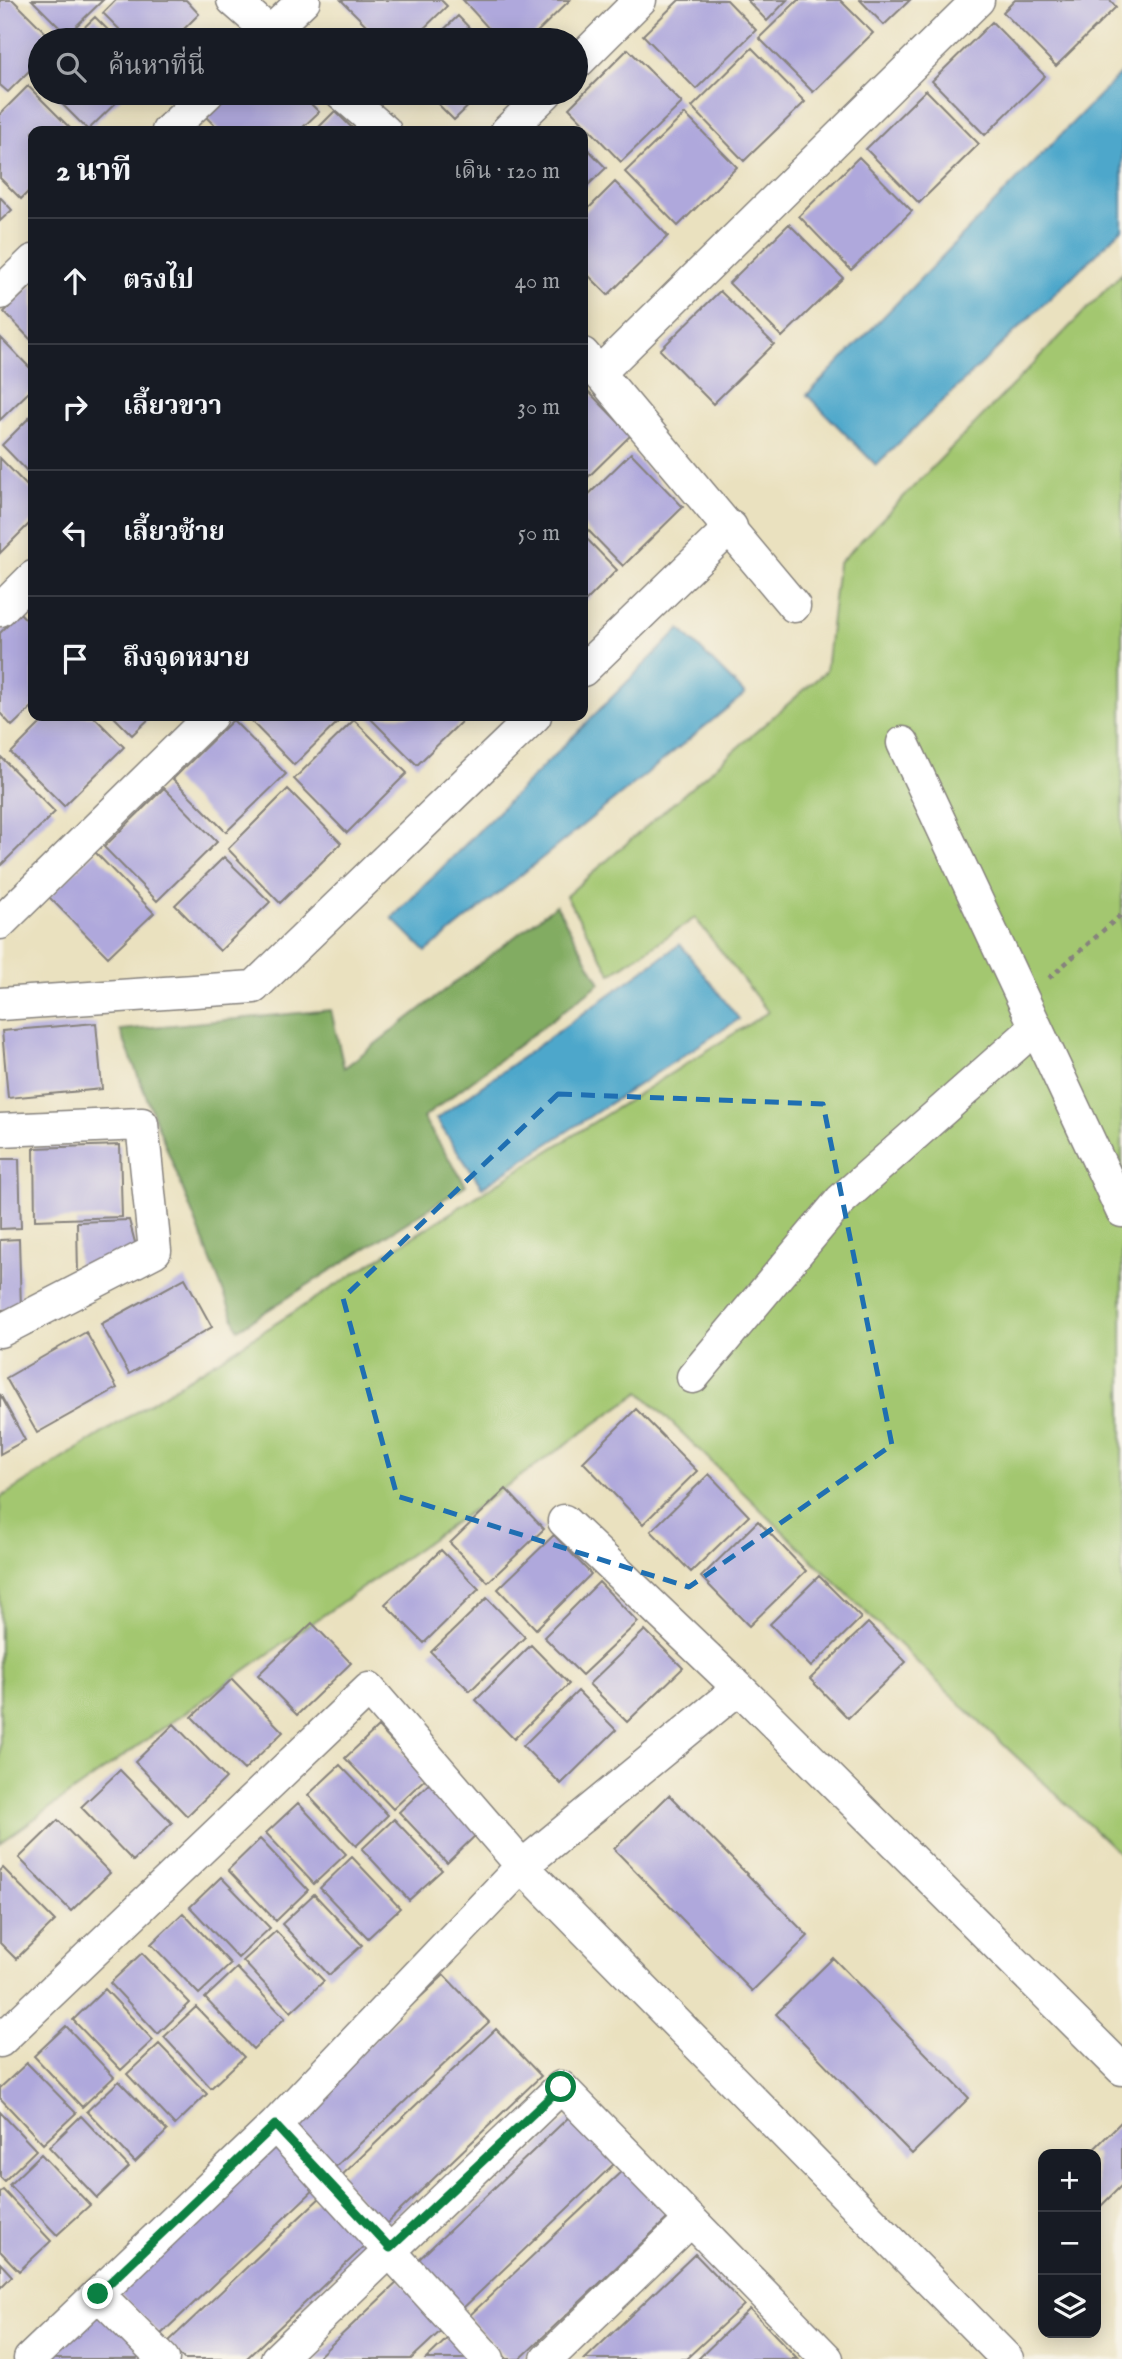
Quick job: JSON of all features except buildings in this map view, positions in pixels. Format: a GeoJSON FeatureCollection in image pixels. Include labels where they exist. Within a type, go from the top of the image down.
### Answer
{"type":"FeatureCollection","features":[{"type":"Feature","properties":{"kind":"street"},"geometry":{"type":"LineString","coordinates":[[233,0],[260,28]]}},
{"type":"Feature","properties":{"kind":"street"},"geometry":{"type":"LineString","coordinates":[[279,28],[304,0]]}},
{"type":"Feature","properties":{"kind":"street"},"geometry":{"type":"LineString","coordinates":[[588,52],[640,0]]}},
{"type":"Feature","properties":{"kind":"street"},"geometry":{"type":"LineString","coordinates":[[793,606],[731,527],[590,364],[978,0]]}},
{"type":"Feature","properties":{"kind":"street"},"geometry":{"type":"LineString","coordinates":[[173,126],[195,105]]}},
{"type":"Feature","properties":{"kind":"street"},"geometry":{"type":"LineString","coordinates":[[355,105],[379,126]]}},
{"type":"Feature","properties":{"kind":"street"},"geometry":{"type":"LineString","coordinates":[[512,126],[534,105]]}},
{"type":"Feature","properties":{"kind":"street"},"geometry":{"type":"LineString","coordinates":[[0,293],[28,266]]}},
{"type":"Feature","properties":{"kind":"street"},"geometry":{"type":"LineString","coordinates":[[588,665],[731,527]]}},
{"type":"Feature","properties":{"kind":"street"},"geometry":{"type":"LineString","coordinates":[[0,610],[28,582]]}},
{"type":"Feature","properties":{"kind":"street"},"geometry":{"type":"LineString","coordinates":[[0,923],[206,721]]}},
{"type":"Feature","properties":{"kind":"street"},"geometry":{"type":"LineString","coordinates":[[0,1004],[254,987],[530,721]]}},
{"type":"Feature","properties":{"kind":"street"},"geometry":{"type":"LineString","coordinates":[[903,743],[1122,1211]]}},
{"type":"Feature","properties":{"kind":"street"},"geometry":{"type":"LineString","coordinates":[[693,1377],[841,1200],[1028,1015]]}},
{"type":"Feature","properties":{"kind":"street"},"geometry":{"type":"LineString","coordinates":[[0,1130],[142,1124],[155,1251],[0,1331]]}},
{"type":"Feature","properties":{"kind":"street"},"geometry":{"type":"LineString","coordinates":[[564,1521],[739,1688],[1122,2069]]}},
{"type":"Feature","properties":{"kind":"street"},"geometry":{"type":"LineString","coordinates":[[30,2359],[275,2125],[522,1866],[739,1688]]}},
{"type":"Feature","properties":{"kind":"street"},"geometry":{"type":"LineString","coordinates":[[0,2041],[369,1689],[522,1866],[1007,2359]]}},
{"type":"Feature","properties":{"kind":"street"},"geometry":{"type":"LineString","coordinates":[[277,2359],[561,2087],[815,2355]]}},
{"type":"Feature","properties":{"kind":"street"},"geometry":{"type":"LineString","coordinates":[[275,2125],[390,2248],[488,2359]]}},
{"type":"Feature","properties":{"kind":"street"},"geometry":{"type":"LineString","coordinates":[[547,2359],[690,2221]]}},
{"type":"Feature","properties":{"kind":"street"},"geometry":{"type":"LineString","coordinates":[[98,2294],[163,2359]]}},
{"type":"Feature","properties":{"kind":"path"},"geometry":{"type":"LineString","coordinates":[[1028,1015],[1122,914]]}},
{"type":"Feature","properties":{"kind":"highlighted area"},"geometry":{"type":"Polygon","coordinates":[[[558,1094],[823,1104],[892,1445],[689,1587],[397,1496],[343,1298],[558,1094]]]}},
{"type":"Feature","properties":{"kind":"green space"},"geometry":{"type":"Polygon","coordinates":[[[1122,273],[1122,1856],[955,1699],[640,1392],[0,1843],[0,1498],[768,1012],[695,918],[611,974],[566,896],[826,671],[838,564],[1122,273]]]}},
{"type":"Feature","properties":{"kind":"green space"},"geometry":{"type":"Polygon","coordinates":[[[556,905],[600,983],[423,1118],[466,1185],[238,1329],[120,1030],[331,1010],[344,1068],[556,905]]]}},
{"type":"Feature","properties":{"kind":"water"},"geometry":{"type":"Polygon","coordinates":[[[1122,72],[1122,229],[876,465],[807,395],[1122,72]]]}},
{"type":"Feature","properties":{"kind":"water"},"geometry":{"type":"Polygon","coordinates":[[[680,629],[745,694],[426,952],[392,918],[680,629]]]}},
{"type":"Feature","properties":{"kind":"water"},"geometry":{"type":"Polygon","coordinates":[[[680,944],[739,1019],[482,1187],[436,1119],[680,944]]]}},
{"type":"Feature","properties":{"kind":"route"},"geometry":{"type":"LineString","coordinates":[[98,2294],[275,2125],[390,2248],[561,2087]]}}]}
